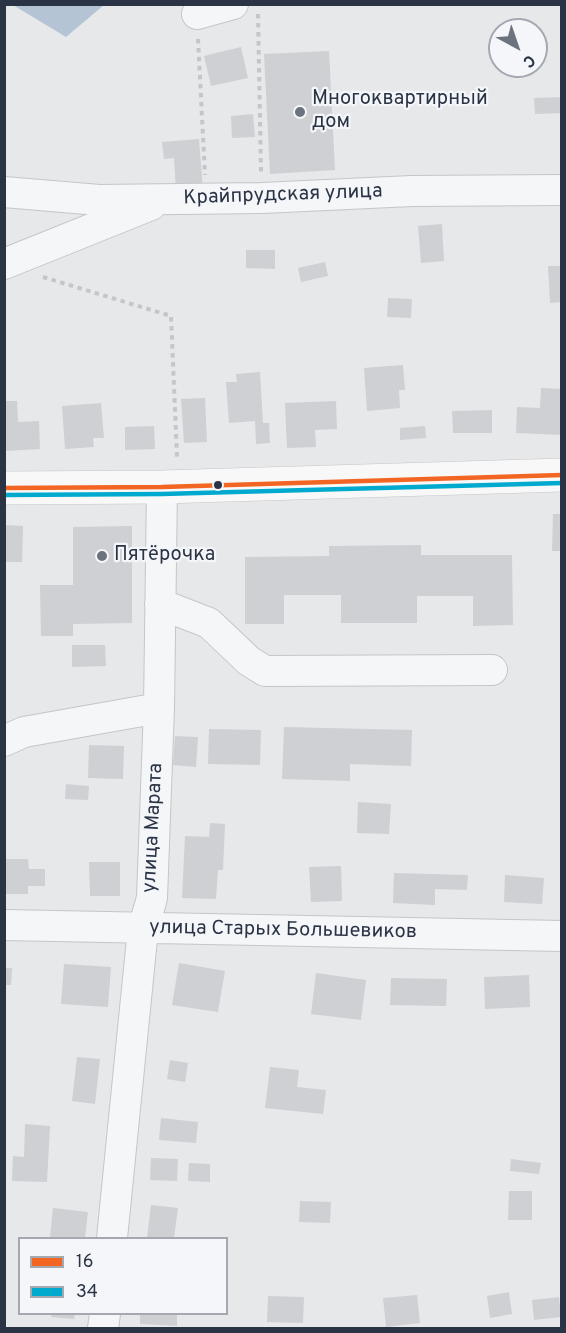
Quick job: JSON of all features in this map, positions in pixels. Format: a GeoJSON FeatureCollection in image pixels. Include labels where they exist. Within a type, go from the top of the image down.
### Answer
{"type":"FeatureCollection","features":[{"type":"Feature","properties":{"kind":"main road"},"geometry":{"type":"LineString","coordinates":[[4,488],[162,487],[561,475]]}},
{"type":"Feature","properties":{"kind":"street"},"geometry":{"type":"LineString","coordinates":[[197,14],[233,4]]}},
{"type":"Feature","properties":{"kind":"street","name":"Крайпрудская улица"},"geometry":{"type":"LineString","coordinates":[[4,192],[99,200],[165,200],[412,191],[561,190]]}},
{"type":"Feature","properties":{"kind":"street"},"geometry":{"type":"LineString","coordinates":[[4,264],[165,200]]}},
{"type":"Feature","properties":{"kind":"street","name":"улица Марата"},"geometry":{"type":"LineString","coordinates":[[112,1237],[143,928],[152,898],[159,708],[162,487]]}},
{"type":"Feature","properties":{"kind":"street"},"geometry":{"type":"LineString","coordinates":[[160,604],[209,623],[249,661],[265,672],[492,670]]}},
{"type":"Feature","properties":{"kind":"street"},"geometry":{"type":"LineString","coordinates":[[4,741],[24,732],[159,708]]}},
{"type":"Feature","properties":{"kind":"street","name":"улица Старых Большевиков"},"geometry":{"type":"LineString","coordinates":[[4,925],[561,936]]}},
{"type":"Feature","properties":{"kind":"path"},"geometry":{"type":"LineString","coordinates":[[258,4],[262,198]]}},
{"type":"Feature","properties":{"kind":"path"},"geometry":{"type":"LineString","coordinates":[[197,14],[207,199]]}},
{"type":"Feature","properties":{"kind":"path"},"geometry":{"type":"LineString","coordinates":[[38,276],[171,316],[177,457]]}},
{"type":"Feature","properties":{"kind":"water"},"geometry":{"type":"Polygon","coordinates":[[[13,5],[104,5],[66,37],[13,5]]]}},
{"type":"Feature","properties":{"kind":"building"},"geometry":{"type":"Polygon","coordinates":[[[241,47],[248,78],[211,86],[204,56],[241,47]]]}},
{"type":"Feature","properties":{"kind":"building","name":"Многоквартирный дом"},"geometry":{"type":"Polygon","coordinates":[[[329,51],[335,170],[270,174],[264,54],[329,51]]]}},
{"type":"Feature","properties":{"kind":"building"},"geometry":{"type":"Polygon","coordinates":[[[562,97],[562,113],[535,114],[534,98],[562,97]]]}},
{"type":"Feature","properties":{"kind":"building"},"geometry":{"type":"Polygon","coordinates":[[[253,114],[255,137],[232,138],[231,116],[253,114]]]}},
{"type":"Feature","properties":{"kind":"building"},"geometry":{"type":"Polygon","coordinates":[[[199,139],[203,190],[176,191],[174,158],[164,159],[162,142],[199,139]]]}},
{"type":"Feature","properties":{"kind":"building"},"geometry":{"type":"Polygon","coordinates":[[[442,224],[444,261],[421,263],[418,226],[442,224]]]}},
{"type":"Feature","properties":{"kind":"building"},"geometry":{"type":"Polygon","coordinates":[[[246,250],[275,250],[275,269],[246,268],[246,250]]]}},
{"type":"Feature","properties":{"kind":"building"},"geometry":{"type":"Polygon","coordinates":[[[325,262],[328,276],[301,282],[298,268],[325,262]]]}},
{"type":"Feature","properties":{"kind":"building"},"geometry":{"type":"Polygon","coordinates":[[[548,266],[562,266],[562,302],[550,303],[548,266]]]}},
{"type":"Feature","properties":{"kind":"building"},"geometry":{"type":"Polygon","coordinates":[[[388,298],[412,299],[411,318],[387,317],[388,298]]]}},
{"type":"Feature","properties":{"kind":"building"},"geometry":{"type":"Polygon","coordinates":[[[403,365],[405,390],[399,390],[400,408],[367,411],[364,368],[403,365]]]}},
{"type":"Feature","properties":{"kind":"building"},"geometry":{"type":"Polygon","coordinates":[[[260,372],[263,423],[269,423],[270,443],[256,444],[255,421],[229,423],[226,382],[237,382],[236,374],[260,372]]]}},
{"type":"Feature","properties":{"kind":"building"},"geometry":{"type":"Polygon","coordinates":[[[541,388],[562,389],[562,435],[516,433],[517,407],[540,408],[541,388]]]}},
{"type":"Feature","properties":{"kind":"building"},"geometry":{"type":"Polygon","coordinates":[[[205,398],[207,442],[184,443],[181,399],[205,398]]]}},
{"type":"Feature","properties":{"kind":"building"},"geometry":{"type":"Polygon","coordinates":[[[4,401],[17,401],[18,422],[39,421],[40,449],[4,451],[4,401]]]}},
{"type":"Feature","properties":{"kind":"building"},"geometry":{"type":"Polygon","coordinates":[[[336,401],[337,429],[315,430],[316,447],[287,448],[285,403],[336,401]]]}},
{"type":"Feature","properties":{"kind":"building"},"geometry":{"type":"Polygon","coordinates":[[[101,403],[104,438],[93,438],[94,447],[65,449],[62,406],[101,403]]]}},
{"type":"Feature","properties":{"kind":"building"},"geometry":{"type":"Polygon","coordinates":[[[492,410],[492,433],[453,433],[452,411],[492,410]]]}},
{"type":"Feature","properties":{"kind":"building"},"geometry":{"type":"Polygon","coordinates":[[[154,426],[155,449],[125,450],[125,427],[154,426]]]}},
{"type":"Feature","properties":{"kind":"building"},"geometry":{"type":"Polygon","coordinates":[[[425,426],[426,438],[400,440],[400,428],[425,426]]]}},
{"type":"Feature","properties":{"kind":"building"},"geometry":{"type":"Polygon","coordinates":[[[553,514],[562,514],[562,551],[552,551],[553,514]]]}},
{"type":"Feature","properties":{"kind":"building"},"geometry":{"type":"Polygon","coordinates":[[[4,525],[23,526],[22,562],[4,562],[4,525]]]}},
{"type":"Feature","properties":{"kind":"building","name":"Пятёрочка"},"geometry":{"type":"Polygon","coordinates":[[[132,526],[132,623],[73,624],[73,636],[41,636],[40,585],[73,585],[73,527],[132,526]]]}},
{"type":"Feature","properties":{"kind":"building"},"geometry":{"type":"Polygon","coordinates":[[[421,545],[421,555],[512,555],[513,625],[473,626],[473,596],[417,596],[417,623],[341,623],[341,595],[284,595],[284,624],[245,624],[245,557],[329,556],[329,546],[421,545]]]}},
{"type":"Feature","properties":{"kind":"building"},"geometry":{"type":"Polygon","coordinates":[[[72,645],[105,645],[106,666],[72,667],[72,645]]]}},
{"type":"Feature","properties":{"kind":"building"},"geometry":{"type":"Polygon","coordinates":[[[284,727],[412,730],[411,766],[350,764],[350,781],[282,779],[284,727]]]}},
{"type":"Feature","properties":{"kind":"building"},"geometry":{"type":"Polygon","coordinates":[[[209,729],[261,730],[260,765],[208,764],[209,729]]]}},
{"type":"Feature","properties":{"kind":"building"},"geometry":{"type":"Polygon","coordinates":[[[175,736],[198,737],[196,767],[173,765],[175,736]]]}},
{"type":"Feature","properties":{"kind":"building"},"geometry":{"type":"Polygon","coordinates":[[[89,745],[124,746],[123,779],[88,778],[89,745]]]}},
{"type":"Feature","properties":{"kind":"building"},"geometry":{"type":"Polygon","coordinates":[[[66,784],[89,786],[88,800],[65,799],[66,784]]]}},
{"type":"Feature","properties":{"kind":"building"},"geometry":{"type":"Polygon","coordinates":[[[358,802],[391,804],[389,834],[357,833],[358,802]]]}},
{"type":"Feature","properties":{"kind":"building"},"geometry":{"type":"Polygon","coordinates":[[[210,823],[225,824],[223,870],[218,870],[216,899],[182,898],[185,836],[209,837],[210,823]]]}},
{"type":"Feature","properties":{"kind":"building"},"geometry":{"type":"Polygon","coordinates":[[[4,859],[28,859],[29,869],[45,869],[45,886],[28,886],[28,894],[4,894],[4,859]]]}},
{"type":"Feature","properties":{"kind":"building"},"geometry":{"type":"Polygon","coordinates":[[[89,862],[120,862],[120,896],[90,896],[89,862]]]}},
{"type":"Feature","properties":{"kind":"building"},"geometry":{"type":"Polygon","coordinates":[[[341,866],[342,901],[311,902],[309,867],[341,866]]]}},
{"type":"Feature","properties":{"kind":"building"},"geometry":{"type":"Polygon","coordinates":[[[394,873],[468,875],[467,890],[435,889],[435,905],[393,903],[394,873]]]}},
{"type":"Feature","properties":{"kind":"building"},"geometry":{"type":"Polygon","coordinates":[[[505,875],[544,878],[542,904],[504,902],[505,875]]]}},
{"type":"Feature","properties":{"kind":"building"},"geometry":{"type":"Polygon","coordinates":[[[179,963],[225,971],[218,1012],[172,1005],[179,963]]]}},
{"type":"Feature","properties":{"kind":"building"},"geometry":{"type":"Polygon","coordinates":[[[64,964],[111,967],[108,1007],[61,1004],[64,964]]]}},
{"type":"Feature","properties":{"kind":"building"},"geometry":{"type":"Polygon","coordinates":[[[4,968],[12,968],[11,985],[4,985],[4,968]]]}},
{"type":"Feature","properties":{"kind":"building"},"geometry":{"type":"Polygon","coordinates":[[[316,973],[366,980],[361,1020],[311,1014],[316,973]]]}},
{"type":"Feature","properties":{"kind":"building"},"geometry":{"type":"Polygon","coordinates":[[[529,975],[530,1007],[485,1009],[484,977],[529,975]]]}},
{"type":"Feature","properties":{"kind":"building"},"geometry":{"type":"Polygon","coordinates":[[[391,978],[447,979],[446,1006],[390,1005],[391,978]]]}},
{"type":"Feature","properties":{"kind":"building"},"geometry":{"type":"Polygon","coordinates":[[[77,1057],[100,1059],[95,1104],[72,1101],[77,1057]]]}},
{"type":"Feature","properties":{"kind":"building"},"geometry":{"type":"Polygon","coordinates":[[[170,1060],[188,1063],[185,1082],[167,1079],[170,1060]]]}},
{"type":"Feature","properties":{"kind":"building"},"geometry":{"type":"Polygon","coordinates":[[[270,1067],[299,1070],[297,1087],[326,1090],[323,1114],[265,1108],[270,1067]]]}},
{"type":"Feature","properties":{"kind":"building"},"geometry":{"type":"Polygon","coordinates":[[[161,1118],[198,1122],[196,1143],[159,1140],[161,1118]]]}},
{"type":"Feature","properties":{"kind":"building"},"geometry":{"type":"Polygon","coordinates":[[[25,1124],[50,1126],[47,1182],[12,1181],[13,1156],[24,1157],[25,1124]]]}},
{"type":"Feature","properties":{"kind":"building"},"geometry":{"type":"Polygon","coordinates":[[[151,1158],[178,1159],[177,1181],[150,1180],[151,1158]]]}},
{"type":"Feature","properties":{"kind":"building"},"geometry":{"type":"Polygon","coordinates":[[[511,1159],[541,1163],[539,1174],[510,1171],[511,1159]]]}},
{"type":"Feature","properties":{"kind":"building"},"geometry":{"type":"Polygon","coordinates":[[[189,1163],[210,1164],[210,1182],[188,1181],[189,1163]]]}},
{"type":"Feature","properties":{"kind":"building"},"geometry":{"type":"Polygon","coordinates":[[[509,1191],[532,1191],[532,1220],[508,1220],[509,1191]]]}},
{"type":"Feature","properties":{"kind":"building"},"geometry":{"type":"Polygon","coordinates":[[[300,1201],[331,1202],[330,1223],[299,1222],[300,1201]]]}},
{"type":"Feature","properties":{"kind":"building"},"geometry":{"type":"Polygon","coordinates":[[[151,1205],[178,1208],[174,1237],[147,1237],[151,1205]]]}},
{"type":"Feature","properties":{"kind":"building"},"geometry":{"type":"Polygon","coordinates":[[[53,1208],[88,1212],[85,1237],[50,1237],[53,1208]]]}},
{"type":"Feature","properties":{"kind":"building"},"geometry":{"type":"Polygon","coordinates":[[[509,1292],[512,1314],[490,1318],[487,1296],[509,1292]]]}},
{"type":"Feature","properties":{"kind":"building"},"geometry":{"type":"Polygon","coordinates":[[[417,1295],[420,1323],[386,1327],[383,1298],[417,1295]]]}},
{"type":"Feature","properties":{"kind":"building"},"geometry":{"type":"Polygon","coordinates":[[[268,1296],[304,1297],[303,1323],[267,1322],[268,1296]]]}},
{"type":"Feature","properties":{"kind":"building"},"geometry":{"type":"Polygon","coordinates":[[[559,1297],[561,1317],[534,1320],[532,1300],[559,1297]]]}},
{"type":"Feature","properties":{"kind":"building"},"geometry":{"type":"Polygon","coordinates":[[[52,1315],[75,1315],[74,1319],[51,1317],[52,1315]]]}},
{"type":"Feature","properties":{"kind":"building"},"geometry":{"type":"Polygon","coordinates":[[[140,1315],[177,1315],[177,1326],[140,1324],[140,1315]]]}},
{"type":"Feature","properties":{"kind":"transit line","name":"16"},"geometry":{"type":"LineString","coordinates":[[4,488],[162,487],[562,475]]}},
{"type":"Feature","properties":{"kind":"transit line","name":"34"},"geometry":{"type":"LineString","coordinates":[[4,495],[162,494],[562,483]]}},
{"type":"Feature","properties":{"kind":"place","name":"Многоквартирный дом"},"geometry":{"type":"Point","coordinates":[300,112]}},
{"type":"Feature","properties":{"kind":"place","name":"Пятёрочка"},"geometry":{"type":"Point","coordinates":[102,556]}}]}
